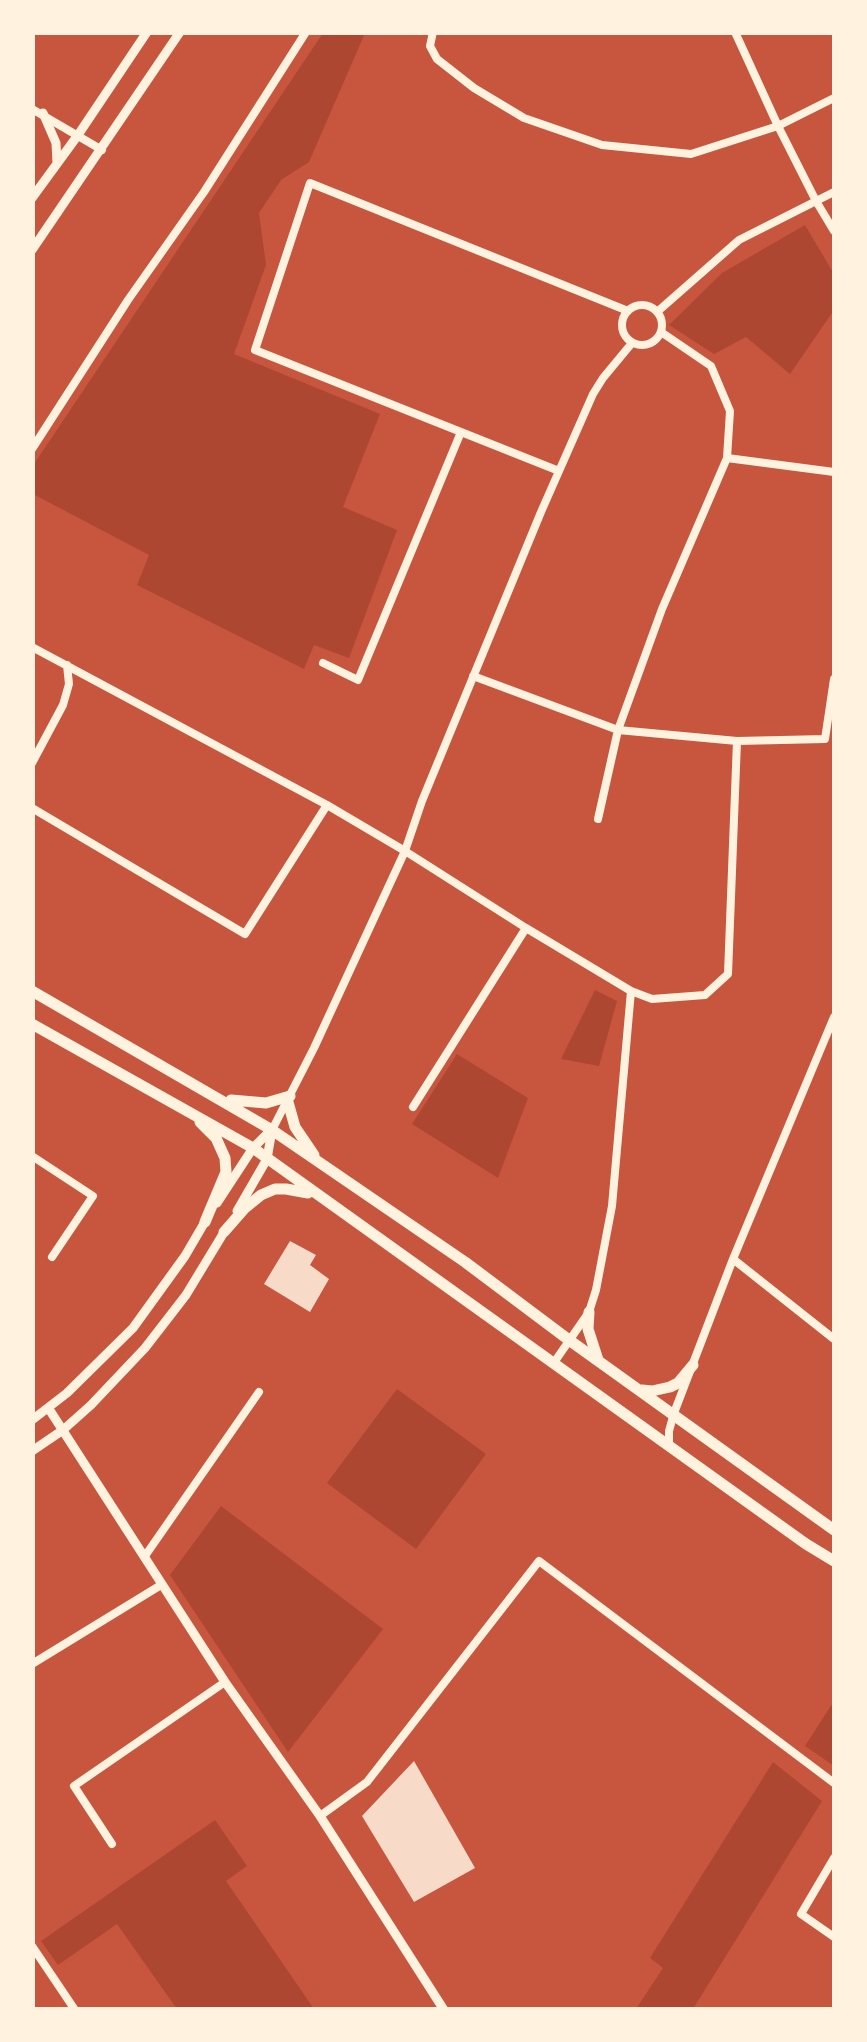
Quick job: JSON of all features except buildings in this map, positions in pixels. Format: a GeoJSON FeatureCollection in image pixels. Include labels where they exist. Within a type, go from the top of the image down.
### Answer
{"type":"FeatureCollection","features":[{"type":"Feature","properties":{"kind":"main road"},"geometry":{"type":"LineString","coordinates":[[32,992],[272,1130],[465,1262],[834,1530]]}},
{"type":"Feature","properties":{"kind":"main road"},"geometry":{"type":"LineString","coordinates":[[32,1024],[253,1148],[834,1561]]}},
{"type":"Feature","properties":{"kind":"main road"},"geometry":{"type":"LineString","coordinates":[[215,1095],[256,1104],[289,1099],[296,1127],[323,1166]]}},
{"type":"Feature","properties":{"kind":"main road"},"geometry":{"type":"LineString","coordinates":[[177,1104],[216,1138],[225,1158],[226,1172],[205,1222]]}},
{"type":"Feature","properties":{"kind":"main road"},"geometry":{"type":"LineString","coordinates":[[224,1232],[252,1201],[275,1189],[301,1190],[323,1198]]}},
{"type":"Feature","properties":{"kind":"main road"},"geometry":{"type":"LineString","coordinates":[[588,1312],[590,1337],[601,1363]]}},
{"type":"Feature","properties":{"kind":"main road"},"geometry":{"type":"LineString","coordinates":[[636,1388],[652,1391],[670,1387],[686,1376],[693,1365]]}},
{"type":"Feature","properties":{"kind":"street"},"geometry":{"type":"LineString","coordinates":[[32,198],[147,32]]}},
{"type":"Feature","properties":{"kind":"street"},"geometry":{"type":"LineString","coordinates":[[32,250],[180,32]]}},
{"type":"Feature","properties":{"kind":"street"},"geometry":{"type":"LineString","coordinates":[[32,449],[306,32]]}},
{"type":"Feature","properties":{"kind":"street"},"geometry":{"type":"LineString","coordinates":[[433,32],[430,46],[437,59],[474,88],[524,118],[602,146],[691,154],[778,126],[834,98]]}},
{"type":"Feature","properties":{"kind":"street"},"geometry":{"type":"LineString","coordinates":[[735,32],[778,126],[834,231]]}},
{"type":"Feature","properties":{"kind":"street"},"geometry":{"type":"LineString","coordinates":[[38,111],[102,150]]}},
{"type":"Feature","properties":{"kind":"street"},"geometry":{"type":"LineString","coordinates":[[38,111],[56,143],[56,164]]}},
{"type":"Feature","properties":{"kind":"street"},"geometry":{"type":"LineString","coordinates":[[559,471],[256,350],[310,184],[628,311]]}},
{"type":"Feature","properties":{"kind":"street"},"geometry":{"type":"LineString","coordinates":[[657,312],[739,240],[834,192]]}},
{"type":"Feature","properties":{"kind":"street"},"geometry":{"type":"LineString","coordinates":[[640,305],[657,312],[662,322],[657,338],[646,345],[628,339],[622,322],[628,311],[640,305]]}},
{"type":"Feature","properties":{"kind":"street"},"geometry":{"type":"LineString","coordinates":[[598,819],[618,730],[662,609],[727,458],[730,411],[711,366],[661,332]]}},
{"type":"Feature","properties":{"kind":"street"},"geometry":{"type":"LineString","coordinates":[[32,1420],[100,1363],[133,1328],[253,1148],[272,1130],[405,850],[473,676],[593,394],[632,342]]}},
{"type":"Feature","properties":{"kind":"street"},"geometry":{"type":"LineString","coordinates":[[323,663],[358,680],[461,432]]}},
{"type":"Feature","properties":{"kind":"street"},"geometry":{"type":"LineString","coordinates":[[727,458],[834,472]]}},
{"type":"Feature","properties":{"kind":"street"},"geometry":{"type":"LineString","coordinates":[[32,647],[327,805],[631,991],[652,999],[705,995],[728,974],[737,740]]}},
{"type":"Feature","properties":{"kind":"street"},"geometry":{"type":"LineString","coordinates":[[32,763],[62,705],[69,684],[67,666]]}},
{"type":"Feature","properties":{"kind":"street"},"geometry":{"type":"LineString","coordinates":[[473,676],[618,730],[737,740],[825,738],[834,679]]}},
{"type":"Feature","properties":{"kind":"street"},"geometry":{"type":"LineString","coordinates":[[32,808],[245,934],[327,805]]}},
{"type":"Feature","properties":{"kind":"street"},"geometry":{"type":"LineString","coordinates":[[413,1107],[526,928]]}},
{"type":"Feature","properties":{"kind":"street"},"geometry":{"type":"LineString","coordinates":[[553,1364],[588,1312],[596,1290],[612,1206],[631,991]]}},
{"type":"Feature","properties":{"kind":"street"},"geometry":{"type":"LineString","coordinates":[[669,1445],[674,1413],[733,1259],[834,1017]]}},
{"type":"Feature","properties":{"kind":"street"},"geometry":{"type":"LineString","coordinates":[[32,1451],[91,1405],[186,1295],[267,1159],[272,1130]]}},
{"type":"Feature","properties":{"kind":"street"},"geometry":{"type":"LineString","coordinates":[[32,1156],[93,1196],[52,1257]]}},
{"type":"Feature","properties":{"kind":"street"},"geometry":{"type":"LineString","coordinates":[[733,1259],[834,1339]]}},
{"type":"Feature","properties":{"kind":"street"},"geometry":{"type":"LineString","coordinates":[[144,1556],[259,1392]]}},
{"type":"Feature","properties":{"kind":"street"},"geometry":{"type":"LineString","coordinates":[[48,1409],[225,1682],[320,1816],[444,2010]]}},
{"type":"Feature","properties":{"kind":"street"},"geometry":{"type":"LineString","coordinates":[[320,1816],[366,1782],[539,1561],[834,1783]]}},
{"type":"Feature","properties":{"kind":"street"},"geometry":{"type":"LineString","coordinates":[[32,1664],[161,1585]]}},
{"type":"Feature","properties":{"kind":"street"},"geometry":{"type":"LineString","coordinates":[[112,1844],[74,1786],[225,1682]]}},
{"type":"Feature","properties":{"kind":"street"},"geometry":{"type":"LineString","coordinates":[[834,1858],[801,1914],[834,1937]]}},
{"type":"Feature","properties":{"kind":"street"},"geometry":{"type":"LineString","coordinates":[[32,1946],[76,2010]]}},
{"type":"Feature","properties":{"kind":"shaded area"},"geometry":{"type":"Polygon","coordinates":[[[323,33],[365,33],[309,162],[281,180],[259,213],[266,265],[234,354],[380,414],[343,507],[397,530],[349,658],[314,645],[304,669],[137,585],[149,555],[33,494],[32,467],[323,33]]]}},
{"type":"Feature","properties":{"kind":"shaded area"},"geometry":{"type":"Polygon","coordinates":[[[805,225],[834,274],[834,310],[790,374],[746,337],[714,354],[669,325],[722,273],[805,225]]]}},
{"type":"Feature","properties":{"kind":"shaded area"},"geometry":{"type":"Polygon","coordinates":[[[595,990],[617,1001],[599,1066],[561,1059],[595,990]]]}},
{"type":"Feature","properties":{"kind":"shaded area"},"geometry":{"type":"Polygon","coordinates":[[[457,1054],[528,1098],[498,1178],[412,1124],[457,1054]]]}},
{"type":"Feature","properties":{"kind":"shaded area"},"geometry":{"type":"Polygon","coordinates":[[[397,1389],[486,1454],[416,1549],[327,1483],[397,1389]]]}},
{"type":"Feature","properties":{"kind":"shaded area"},"geometry":{"type":"Polygon","coordinates":[[[221,1506],[383,1629],[288,1752],[170,1575],[221,1506]]]}},
{"type":"Feature","properties":{"kind":"shaded area"},"geometry":{"type":"Polygon","coordinates":[[[834,1701],[834,1766],[805,1746],[834,1701]]]}},
{"type":"Feature","properties":{"kind":"shaded area"},"geometry":{"type":"Polygon","coordinates":[[[773,1762],[822,1801],[693,2009],[636,2009],[663,1968],[650,1958],[773,1762]]]}},
{"type":"Feature","properties":{"kind":"shaded area"},"geometry":{"type":"Polygon","coordinates":[[[215,1820],[247,1866],[226,1881],[314,2009],[177,2009],[117,1924],[58,1965],[41,1941],[215,1820]]]}}]}
